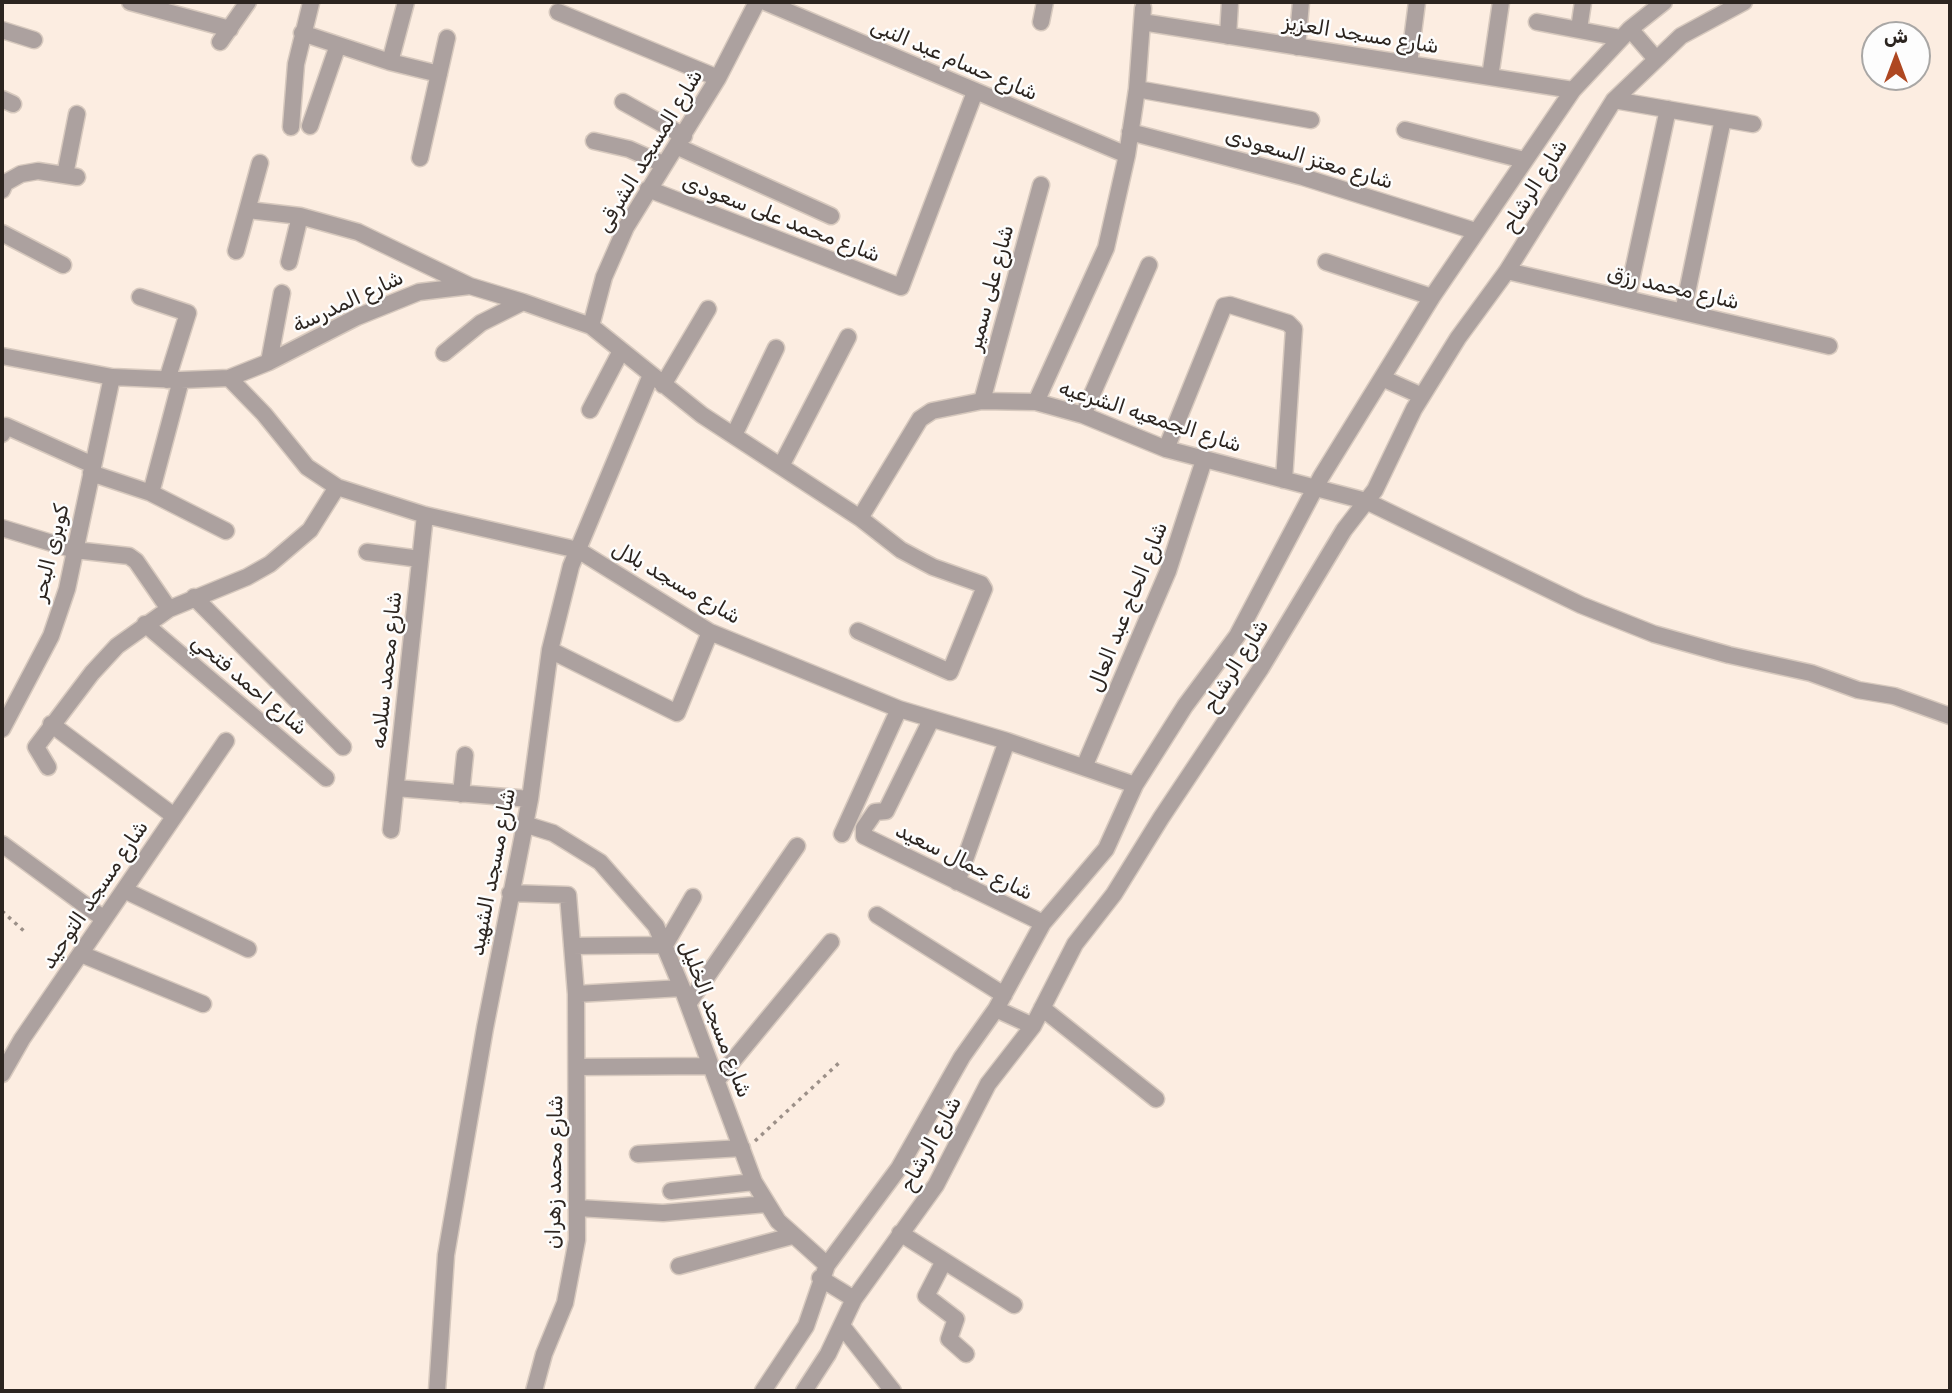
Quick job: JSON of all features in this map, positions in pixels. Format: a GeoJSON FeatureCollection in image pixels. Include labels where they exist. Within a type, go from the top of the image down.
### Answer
{"type":"FeatureCollection","features":[{"type":"Feature","properties":{"kind":"street"},"geometry":{"type":"LineString","coordinates":[[130,2],[225,35],[248,2]]}},
{"type":"Feature","properties":{"kind":"street"},"geometry":{"type":"LineString","coordinates":[[390,62],[406,2]]}},
{"type":"Feature","properties":{"kind":"street","name":"شارع المسجد الشرقى"},"geometry":{"type":"LineString","coordinates":[[592,326],[604,276],[626,227],[718,78],[757,2]]}},
{"type":"Feature","properties":{"kind":"street","name":"شارع حسام عبد النبى"},"geometry":{"type":"LineString","coordinates":[[765,2],[1127,155]]}},
{"type":"Feature","properties":{"kind":"street"},"geometry":{"type":"LineString","coordinates":[[1041,22],[1045,2]]}},
{"type":"Feature","properties":{"kind":"street"},"geometry":{"type":"LineString","coordinates":[[1228,36],[1230,2]]}},
{"type":"Feature","properties":{"kind":"street"},"geometry":{"type":"LineString","coordinates":[[1297,47],[1301,2]]}},
{"type":"Feature","properties":{"kind":"street"},"geometry":{"type":"LineString","coordinates":[[1409,64],[1417,2]]}},
{"type":"Feature","properties":{"kind":"street"},"geometry":{"type":"LineString","coordinates":[[1490,77],[1501,2]]}},
{"type":"Feature","properties":{"kind":"street"},"geometry":{"type":"LineString","coordinates":[[1579,29],[1583,2]]}},
{"type":"Feature","properties":{"kind":"street","name":"شارع الرشاح"},"geometry":{"type":"LineString","coordinates":[[763,1391],[806,1326],[825,1275],[894,1175],[962,1057],[1001,1005],[1043,923],[1106,849],[1135,785],[1185,706],[1237,636],[1320,489],[1388,380],[1432,297],[1573,90],[1664,2]]}},
{"type":"Feature","properties":{"kind":"street","name":"شارع الرشاح"},"geometry":{"type":"LineString","coordinates":[[804,1391],[842,1326],[849,1296],[900,1233],[956,1153],[988,1084],[1042,1008],[1076,944],[1114,894],[1161,818],[1254,680],[1360,500],[1384,475],[1417,394],[1507,271],[1614,100],[1652,54],[1744,2]]}},
{"type":"Feature","properties":{"kind":"street"},"geometry":{"type":"LineString","coordinates":[[291,127],[292,95],[302,33],[311,3]]}},
{"type":"Feature","properties":{"kind":"street"},"geometry":{"type":"LineString","coordinates":[[558,12],[718,78]]}},
{"type":"Feature","properties":{"kind":"street","name":"شارع مسجد العزيز"},"geometry":{"type":"LineString","coordinates":[[1137,89],[1143,15],[1228,36],[1573,90]]}},
{"type":"Feature","properties":{"kind":"street"},"geometry":{"type":"LineString","coordinates":[[1537,22],[1628,34],[1652,54]]}},
{"type":"Feature","properties":{"kind":"street"},"geometry":{"type":"LineString","coordinates":[[2,30],[34,40]]}},
{"type":"Feature","properties":{"kind":"street"},"geometry":{"type":"LineString","coordinates":[[302,33],[390,62],[439,74]]}},
{"type":"Feature","properties":{"kind":"street"},"geometry":{"type":"LineString","coordinates":[[419,158],[447,38]]}},
{"type":"Feature","properties":{"kind":"street"},"geometry":{"type":"LineString","coordinates":[[310,126],[338,45]]}},
{"type":"Feature","properties":{"kind":"street"},"geometry":{"type":"LineString","coordinates":[[1036,402],[1102,259],[1127,155],[1137,89],[1311,120]]}},
{"type":"Feature","properties":{"kind":"street","name":"شارع محمد على سعودى"},"geometry":{"type":"LineString","coordinates":[[648,190],[898,287],[904,284],[975,92]]}},
{"type":"Feature","properties":{"kind":"street"},"geometry":{"type":"LineString","coordinates":[[1614,100],[1754,124]]}},
{"type":"Feature","properties":{"kind":"street"},"geometry":{"type":"LineString","coordinates":[[623,102],[680,141],[831,216]]}},
{"type":"Feature","properties":{"kind":"street"},"geometry":{"type":"LineString","coordinates":[[1628,299],[1668,109]]}},
{"type":"Feature","properties":{"kind":"street"},"geometry":{"type":"LineString","coordinates":[[2,190],[5,183],[20,174],[38,171],[71,176],[77,114]]}},
{"type":"Feature","properties":{"kind":"street"},"geometry":{"type":"LineString","coordinates":[[1683,312],[1723,119]]}},
{"type":"Feature","properties":{"kind":"street"},"geometry":{"type":"LineString","coordinates":[[1405,130],[1524,160]]}},
{"type":"Feature","properties":{"kind":"street","name":"شارع معتز السعودى"},"geometry":{"type":"LineString","coordinates":[[1130,132],[1303,177],[1475,231]]}},
{"type":"Feature","properties":{"kind":"street"},"geometry":{"type":"LineString","coordinates":[[594,141],[629,149],[663,164]]}},
{"type":"Feature","properties":{"kind":"street"},"geometry":{"type":"LineString","coordinates":[[236,251],[260,163]]}},
{"type":"Feature","properties":{"kind":"street","name":"شارع على سمير"},"geometry":{"type":"LineString","coordinates":[[982,401],[1041,185]]}},
{"type":"Feature","properties":{"kind":"street"},"geometry":{"type":"LineString","coordinates":[[248,211],[300,216],[377,239],[470,286]]}},
{"type":"Feature","properties":{"kind":"street"},"geometry":{"type":"LineString","coordinates":[[289,262],[300,216]]}},
{"type":"Feature","properties":{"kind":"street"},"geometry":{"type":"LineString","coordinates":[[2,233],[63,265]]}},
{"type":"Feature","properties":{"kind":"street"},"geometry":{"type":"LineString","coordinates":[[1326,262],[1432,297]]}},
{"type":"Feature","properties":{"kind":"street"},"geometry":{"type":"LineString","coordinates":[[1083,415],[1149,265]]}},
{"type":"Feature","properties":{"kind":"street","name":"شارع محمد رزق"},"geometry":{"type":"LineString","coordinates":[[1507,271],[1829,346]]}},
{"type":"Feature","properties":{"kind":"street","name":"شارع المدرسة"},"geometry":{"type":"LineString","coordinates":[[2,356],[111,377],[174,380],[229,378],[269,362],[356,317],[419,292],[470,286],[523,302],[592,326],[657,380],[734,435],[860,518],[901,550],[933,567],[981,584],[984,590],[950,672],[858,631]]}},
{"type":"Feature","properties":{"kind":"street"},"geometry":{"type":"LineString","coordinates":[[269,362],[282,293]]}},
{"type":"Feature","properties":{"kind":"street"},"geometry":{"type":"LineString","coordinates":[[140,297],[188,313],[151,493]]}},
{"type":"Feature","properties":{"kind":"street"},"geometry":{"type":"LineString","coordinates":[[444,353],[481,323],[523,302]]}},
{"type":"Feature","properties":{"kind":"street"},"geometry":{"type":"LineString","coordinates":[[1167,449],[1224,306],[1230,305],[1288,323],[1294,329],[1284,480]]}},
{"type":"Feature","properties":{"kind":"street","name":"شارع مسجد الشهيد"},"geometry":{"type":"LineString","coordinates":[[438,1391],[446,1255],[510,893],[530,799],[550,650],[568,577],[657,380],[708,309]]}},
{"type":"Feature","properties":{"kind":"street"},"geometry":{"type":"LineString","coordinates":[[781,466],[848,337]]}},
{"type":"Feature","properties":{"kind":"street"},"geometry":{"type":"LineString","coordinates":[[734,435],[776,348]]}},
{"type":"Feature","properties":{"kind":"street"},"geometry":{"type":"LineString","coordinates":[[590,410],[621,351]]}},
{"type":"Feature","properties":{"kind":"street","name":"كوبرى البحر"},"geometry":{"type":"LineString","coordinates":[[2,729],[51,636],[67,589],[111,377]]}},
{"type":"Feature","properties":{"kind":"street","name":"شارع مسجد بلال"},"geometry":{"type":"LineString","coordinates":[[229,378],[264,414],[307,467],[337,487],[425,515],[578,550],[710,632],[899,709],[1006,741],[1135,785]]}},
{"type":"Feature","properties":{"kind":"street"},"geometry":{"type":"LineString","coordinates":[[1388,380],[1417,394]]}},
{"type":"Feature","properties":{"kind":"street","name":"شارع الجمعيه الشرعيه"},"geometry":{"type":"LineString","coordinates":[[860,518],[920,419],[932,411],[982,401],[1036,402],[1083,415],[1167,449],[1360,500],[1581,605],[1642,629],[1729,655],[1811,673],[1852,688],[1894,696],[1950,716]]}},
{"type":"Feature","properties":{"kind":"street"},"geometry":{"type":"LineString","coordinates":[[2,434],[6,426],[226,531]]}},
{"type":"Feature","properties":{"kind":"street","name":"شارع الحاج عبد العال"},"geometry":{"type":"LineString","coordinates":[[1084,767],[1168,571],[1204,460]]}},
{"type":"Feature","properties":{"kind":"street"},"geometry":{"type":"LineString","coordinates":[[48,767],[36,748],[51,724],[104,659],[145,624],[169,609],[247,577],[291,548],[318,520],[337,487]]}},
{"type":"Feature","properties":{"kind":"street","name":"شارع محمد سلامه"},"geometry":{"type":"LineString","coordinates":[[391,830],[425,515]]}},
{"type":"Feature","properties":{"kind":"street"},"geometry":{"type":"LineString","coordinates":[[2,528],[75,550],[133,558],[169,609]]}},
{"type":"Feature","properties":{"kind":"street"},"geometry":{"type":"LineString","coordinates":[[367,552],[420,559]]}},
{"type":"Feature","properties":{"kind":"street"},"geometry":{"type":"LineString","coordinates":[[194,597],[343,747]]}},
{"type":"Feature","properties":{"kind":"street","name":"شارع احمد فتحي"},"geometry":{"type":"LineString","coordinates":[[145,624],[326,778]]}},
{"type":"Feature","properties":{"kind":"street"},"geometry":{"type":"LineString","coordinates":[[550,650],[677,713],[710,632]]}},
{"type":"Feature","properties":{"kind":"street"},"geometry":{"type":"LineString","coordinates":[[842,834],[899,709]]}},
{"type":"Feature","properties":{"kind":"street","name":"شارع جمال سعيد"},"geometry":{"type":"LineString","coordinates":[[931,720],[886,811],[875,812],[864,828],[867,838],[1043,923]]}},
{"type":"Feature","properties":{"kind":"street"},"geometry":{"type":"LineString","coordinates":[[51,724],[174,816]]}},
{"type":"Feature","properties":{"kind":"street","name":"شارع مسجد التوحيد"},"geometry":{"type":"LineString","coordinates":[[2,1074],[22,1039],[226,741]]}},
{"type":"Feature","properties":{"kind":"street"},"geometry":{"type":"LineString","coordinates":[[957,882],[1006,741]]}},
{"type":"Feature","properties":{"kind":"street"},"geometry":{"type":"LineString","coordinates":[[461,794],[465,755]]}},
{"type":"Feature","properties":{"kind":"street"},"geometry":{"type":"LineString","coordinates":[[396,788],[530,799]]}},
{"type":"Feature","properties":{"kind":"street","name":"شارع مسجد الخليل"},"geometry":{"type":"LineString","coordinates":[[524,824],[553,832],[600,862],[639,903],[665,945],[754,1182],[766,1204],[792,1236],[825,1275],[849,1296]]}},
{"type":"Feature","properties":{"kind":"street"},"geometry":{"type":"LineString","coordinates":[[2,844],[104,919]]}},
{"type":"Feature","properties":{"kind":"street"},"geometry":{"type":"LineString","coordinates":[[576,994],[685,996],[797,846]]}},
{"type":"Feature","properties":{"kind":"street"},"geometry":{"type":"LineString","coordinates":[[124,890],[248,949]]}},
{"type":"Feature","properties":{"kind":"street","name":"شارع محمد زهران"},"geometry":{"type":"LineString","coordinates":[[510,893],[568,895],[576,994],[578,1208],[572,1272],[534,1391]]}},
{"type":"Feature","properties":{"kind":"street"},"geometry":{"type":"LineString","coordinates":[[572,946],[665,945],[693,897]]}},
{"type":"Feature","properties":{"kind":"street"},"geometry":{"type":"LineString","coordinates":[[877,915],[1030,1024]]}},
{"type":"Feature","properties":{"kind":"street"},"geometry":{"type":"LineString","coordinates":[[577,1067],[714,1073],[831,942]]}},
{"type":"Feature","properties":{"kind":"street"},"geometry":{"type":"LineString","coordinates":[[81,954],[203,1003]]}},
{"type":"Feature","properties":{"kind":"street"},"geometry":{"type":"LineString","coordinates":[[1042,1008],[1156,1099]]}},
{"type":"Feature","properties":{"kind":"street"},"geometry":{"type":"LineString","coordinates":[[638,1154],[742,1151]]}},
{"type":"Feature","properties":{"kind":"street"},"geometry":{"type":"LineString","coordinates":[[671,1191],[754,1182]]}},
{"type":"Feature","properties":{"kind":"street"},"geometry":{"type":"LineString","coordinates":[[578,1208],[663,1213],[766,1204]]}},
{"type":"Feature","properties":{"kind":"street"},"geometry":{"type":"LineString","coordinates":[[900,1233],[1014,1305]]}},
{"type":"Feature","properties":{"kind":"street"},"geometry":{"type":"LineString","coordinates":[[679,1266],[792,1236]]}},
{"type":"Feature","properties":{"kind":"street"},"geometry":{"type":"LineString","coordinates":[[944,1261],[926,1296],[957,1321],[949,1339],[966,1354]]}},
{"type":"Feature","properties":{"kind":"street"},"geometry":{"type":"LineString","coordinates":[[842,1326],[893,1391]]}},
{"type":"Feature","properties":{"kind":"path"},"geometry":{"type":"LineString","coordinates":[[2,911],[25,932]]}},
{"type":"Feature","properties":{"kind":"path"},"geometry":{"type":"LineString","coordinates":[[742,1151],[841,1061]]}}]}
